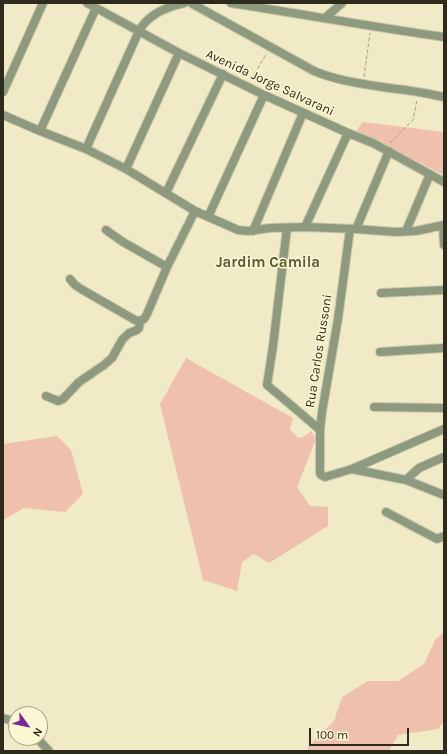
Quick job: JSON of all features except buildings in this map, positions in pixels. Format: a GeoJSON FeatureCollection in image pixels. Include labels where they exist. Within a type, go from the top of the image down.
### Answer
{"type":"FeatureCollection","features":[{"type":"Feature","properties":{"kind":"street"},"geometry":{"type":"LineString","coordinates":[[3,92],[43,3]]}},
{"type":"Feature","properties":{"kind":"street","name":"Avenida Jorge Salvarani"},"geometry":{"type":"LineString","coordinates":[[87,3],[264,95],[348,133],[373,142],[444,182]]}},
{"type":"Feature","properties":{"kind":"street"},"geometry":{"type":"LineString","coordinates":[[86,149],[142,25],[151,16],[166,8],[184,3]]}},
{"type":"Feature","properties":{"kind":"street"},"geometry":{"type":"LineString","coordinates":[[191,3],[314,71],[324,75],[363,84],[444,97]]}},
{"type":"Feature","properties":{"kind":"street"},"geometry":{"type":"LineString","coordinates":[[231,3],[444,37]]}},
{"type":"Feature","properties":{"kind":"street"},"geometry":{"type":"LineString","coordinates":[[325,18],[342,3]]}},
{"type":"Feature","properties":{"kind":"street"},"geometry":{"type":"LineString","coordinates":[[40,131],[96,8]]}},
{"type":"Feature","properties":{"kind":"street"},"geometry":{"type":"LineString","coordinates":[[126,169],[179,52]]}},
{"type":"Feature","properties":{"kind":"street"},"geometry":{"type":"LineString","coordinates":[[166,193],[223,74]]}},
{"type":"Feature","properties":{"kind":"street"},"geometry":{"type":"LineString","coordinates":[[208,217],[264,95]]}},
{"type":"Feature","properties":{"kind":"street"},"geometry":{"type":"LineString","coordinates":[[254,231],[303,112]]}},
{"type":"Feature","properties":{"kind":"street"},"geometry":{"type":"LineString","coordinates":[[3,115],[86,149],[126,169],[195,211],[238,230],[254,231],[270,228],[306,227],[396,232],[416,231],[444,225],[444,245]]}},
{"type":"Feature","properties":{"kind":"street"},"geometry":{"type":"LineString","coordinates":[[306,227],[348,133]]}},
{"type":"Feature","properties":{"kind":"street","name":"Rua Carlos Russoni"},"geometry":{"type":"LineString","coordinates":[[352,469],[327,477],[320,473],[320,430],[353,229],[387,150]]}},
{"type":"Feature","properties":{"kind":"street"},"geometry":{"type":"LineString","coordinates":[[406,231],[430,174]]}},
{"type":"Feature","properties":{"kind":"street"},"geometry":{"type":"LineString","coordinates":[[46,396],[58,401],[63,400],[79,382],[112,358],[122,340],[129,333],[139,328],[140,321],[147,314],[167,267],[195,211]]}},
{"type":"Feature","properties":{"kind":"street"},"geometry":{"type":"LineString","coordinates":[[287,228],[274,346],[267,385],[320,430]]}},
{"type":"Feature","properties":{"kind":"street"},"geometry":{"type":"LineString","coordinates":[[106,230],[123,242],[167,267]]}},
{"type":"Feature","properties":{"kind":"street"},"geometry":{"type":"LineString","coordinates":[[70,279],[81,289],[140,321]]}},
{"type":"Feature","properties":{"kind":"street"},"geometry":{"type":"LineString","coordinates":[[381,293],[444,290]]}},
{"type":"Feature","properties":{"kind":"street"},"geometry":{"type":"LineString","coordinates":[[380,352],[444,348]]}},
{"type":"Feature","properties":{"kind":"street"},"geometry":{"type":"LineString","coordinates":[[374,407],[444,408]]}},
{"type":"Feature","properties":{"kind":"street"},"geometry":{"type":"LineString","coordinates":[[352,469],[444,429]]}},
{"type":"Feature","properties":{"kind":"street"},"geometry":{"type":"LineString","coordinates":[[406,480],[419,468],[444,457]]}},
{"type":"Feature","properties":{"kind":"street"},"geometry":{"type":"LineString","coordinates":[[352,469],[406,480],[444,495]]}},
{"type":"Feature","properties":{"kind":"street"},"geometry":{"type":"LineString","coordinates":[[386,512],[437,539],[444,536]]}},
{"type":"Feature","properties":{"kind":"path"},"geometry":{"type":"LineString","coordinates":[[363,84],[371,26]]}},
{"type":"Feature","properties":{"kind":"path"},"geometry":{"type":"LineString","coordinates":[[247,86],[270,47]]}},
{"type":"Feature","properties":{"kind":"path"},"geometry":{"type":"LineString","coordinates":[[387,150],[413,120],[419,92]]}},
{"type":"Feature","properties":{"kind":"shaded area"},"geometry":{"type":"Polygon","coordinates":[[[363,122],[444,132],[444,175],[356,131],[363,122]]]}},
{"type":"Feature","properties":{"kind":"shaded area"},"geometry":{"type":"Polygon","coordinates":[[[186,358],[293,418],[290,429],[298,438],[305,436],[311,431],[316,439],[297,487],[310,506],[328,507],[328,526],[269,563],[254,554],[242,562],[237,591],[203,580],[160,404],[186,358]]]}},
{"type":"Feature","properties":{"kind":"shaded area"},"geometry":{"type":"Polygon","coordinates":[[[57,436],[71,450],[83,494],[65,512],[24,508],[3,520],[3,444],[57,436]]]}},
{"type":"Feature","properties":{"kind":"shaded area"},"geometry":{"type":"Polygon","coordinates":[[[444,632],[444,721],[438,729],[398,735],[389,751],[309,751],[307,748],[334,721],[342,697],[368,681],[398,681],[424,664],[435,640],[444,632]]]}},
{"type":"Feature","properties":{"kind":"district","name":"Jardim Camila"},"geometry":{"type":"Point","coordinates":[268,263]}}]}
